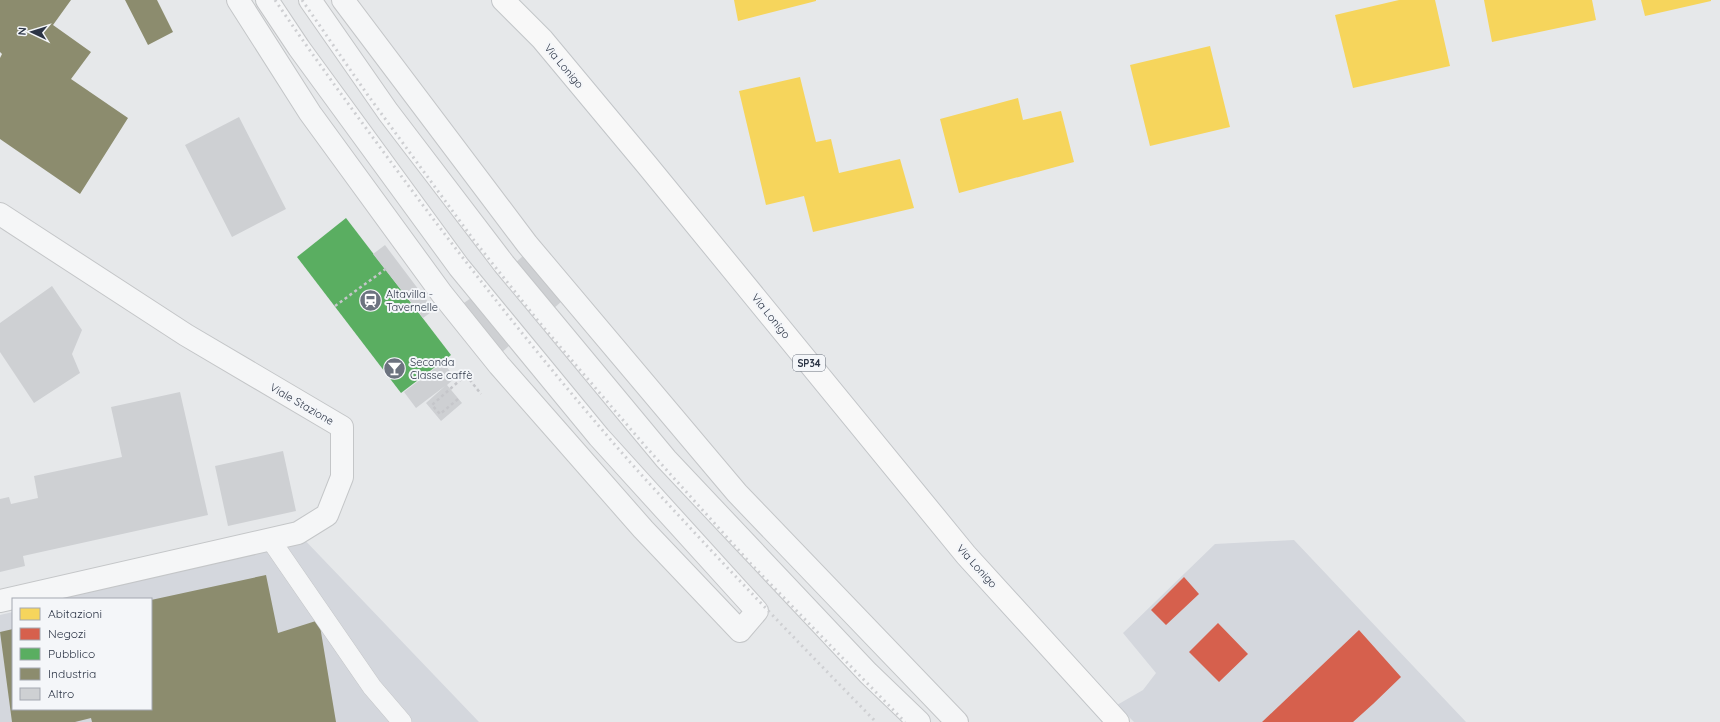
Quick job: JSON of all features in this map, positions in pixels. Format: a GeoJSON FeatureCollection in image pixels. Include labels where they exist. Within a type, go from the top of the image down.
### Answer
{"type":"FeatureCollection","features":[{"type":"Feature","properties":{"kind":"main road","name":"Via Lonigo"},"geometry":{"type":"LineString","coordinates":[[503,0],[542,39],[966,555],[1118,722]]}},
{"type":"Feature","properties":{"kind":"street"},"geometry":{"type":"LineString","coordinates":[[238,0],[310,113],[442,294],[499,365],[556,431],[643,529],[740,631],[757,612],[599,437],[459,267],[299,48],[267,0]]}},
{"type":"Feature","properties":{"kind":"street"},"geometry":{"type":"LineString","coordinates":[[310,0],[388,112],[504,264],[666,459],[868,673],[919,722]]}},
{"type":"Feature","properties":{"kind":"street"},"geometry":{"type":"LineString","coordinates":[[343,0],[527,244],[737,493],[957,722]]}},
{"type":"Feature","properties":{"kind":"street","name":"Viale Stazione"},"geometry":{"type":"LineString","coordinates":[[0,214],[186,335],[342,427],[342,477],[327,515],[298,533],[13,598]]}},
{"type":"Feature","properties":{"kind":"street","name":"Viale Stazione"},"geometry":{"type":"LineString","coordinates":[[0,601],[12,598]]}},
{"type":"Feature","properties":{"kind":"lane"},"geometry":{"type":"LineString","coordinates":[[270,539],[372,687],[402,722]]}},
{"type":"Feature","properties":{"kind":"path"},"geometry":{"type":"LineString","coordinates":[[335,306],[391,264]]}},
{"type":"Feature","properties":{"kind":"path"},"geometry":{"type":"LineString","coordinates":[[458,399],[440,414],[432,405],[470,371]]}},
{"type":"Feature","properties":{"kind":"path"},"geometry":{"type":"LineString","coordinates":[[466,375],[481,394]]}},
{"type":"Feature","properties":{"kind":"shaded area"},"geometry":{"type":"Polygon","coordinates":[[[298,533],[479,722],[0,722],[0,615],[12,612],[12,710],[152,710],[152,598],[62,598],[298,533]]]}},
{"type":"Feature","properties":{"kind":"shaded area"},"geometry":{"type":"Polygon","coordinates":[[[1294,540],[1466,722],[1134,722],[1117,705],[1143,690],[1156,673],[1123,633],[1215,544],[1294,540]]]}},
{"type":"Feature","properties":{"kind":"building: Abitazioni"},"geometry":{"type":"Polygon","coordinates":[[[734,0],[816,0],[816,1],[738,21],[734,0]]]}},
{"type":"Feature","properties":{"kind":"building: Abitazioni"},"geometry":{"type":"Polygon","coordinates":[[[1399,0],[1435,0],[1450,66],[1353,88],[1335,15],[1399,0]]]}},
{"type":"Feature","properties":{"kind":"building: Abitazioni"},"geometry":{"type":"Polygon","coordinates":[[[1484,0],[1592,0],[1596,20],[1492,42],[1484,0]]]}},
{"type":"Feature","properties":{"kind":"building: Abitazioni"},"geometry":{"type":"Polygon","coordinates":[[[1641,0],[1711,0],[1711,1],[1645,16],[1641,0]]]}},
{"type":"Feature","properties":{"kind":"building: Abitazioni"},"geometry":{"type":"Polygon","coordinates":[[[1210,46],[1230,127],[1150,146],[1130,65],[1210,46]]]}},
{"type":"Feature","properties":{"kind":"building: Abitazioni"},"geometry":{"type":"Polygon","coordinates":[[[800,77],[816,142],[831,139],[839,173],[900,159],[914,208],[813,232],[804,196],[766,205],[739,91],[800,77]]]}},
{"type":"Feature","properties":{"kind":"building: Abitazioni"},"geometry":{"type":"Polygon","coordinates":[[[1018,98],[1023,120],[1061,111],[1074,162],[959,193],[940,119],[1018,98]]]}},
{"type":"Feature","properties":{"kind":"building: Negozi"},"geometry":{"type":"Polygon","coordinates":[[[1184,577],[1199,594],[1166,625],[1151,610],[1184,577]]]}},
{"type":"Feature","properties":{"kind":"building: Negozi"},"geometry":{"type":"Polygon","coordinates":[[[1218,623],[1248,654],[1219,682],[1189,652],[1218,623]]]}},
{"type":"Feature","properties":{"kind":"building: Negozi"},"geometry":{"type":"Polygon","coordinates":[[[1359,630],[1401,677],[1373,704],[1353,722],[1262,722],[1359,630]]]}},
{"type":"Feature","properties":{"kind":"building: Pubblico","name":"Altavilla - Tavernelle"},"geometry":{"type":"Polygon","coordinates":[[[346,218],[451,355],[401,393],[297,257],[346,218]]]}},
{"type":"Feature","properties":{"kind":"building: Industria"},"geometry":{"type":"Polygon","coordinates":[[[0,0],[71,0],[53,25],[91,52],[71,79],[128,118],[80,194],[0,139],[0,58],[2,54],[0,52],[0,0]]]}},
{"type":"Feature","properties":{"kind":"building: Industria"},"geometry":{"type":"Polygon","coordinates":[[[125,0],[157,0],[173,32],[148,45],[125,0]]]}},
{"type":"Feature","properties":{"kind":"building: Industria"},"geometry":{"type":"Polygon","coordinates":[[[266,575],[278,633],[319,620],[336,722],[92,722],[91,718],[75,722],[12,722],[0,632],[12,629],[12,710],[152,710],[152,600],[266,575]]]}},
{"type":"Feature","properties":{"kind":"building: Altro"},"geometry":{"type":"Polygon","coordinates":[[[239,117],[286,209],[232,237],[185,145],[239,117]]]}},
{"type":"Feature","properties":{"kind":"building: Altro"},"geometry":{"type":"Polygon","coordinates":[[[385,245],[434,310],[423,318],[373,254],[385,245]]]}},
{"type":"Feature","properties":{"kind":"building: Altro"},"geometry":{"type":"Polygon","coordinates":[[[523,256],[562,301],[553,309],[514,264],[523,256]]]}},
{"type":"Feature","properties":{"kind":"building: Altro"},"geometry":{"type":"Polygon","coordinates":[[[52,286],[82,330],[72,354],[80,373],[34,403],[0,352],[0,323],[52,286]]]}},
{"type":"Feature","properties":{"kind":"building: Altro"},"geometry":{"type":"Polygon","coordinates":[[[471,298],[510,345],[501,353],[461,305],[471,298]]]}},
{"type":"Feature","properties":{"kind":"building: Altro"},"geometry":{"type":"Polygon","coordinates":[[[443,362],[455,378],[447,385],[462,403],[441,421],[426,403],[445,386],[416,408],[404,392],[443,362]]]}},
{"type":"Feature","properties":{"kind":"building: Altro"},"geometry":{"type":"Polygon","coordinates":[[[180,392],[208,515],[23,556],[25,566],[0,572],[0,499],[9,497],[11,504],[38,498],[34,476],[122,457],[111,407],[180,392]]]}},
{"type":"Feature","properties":{"kind":"building: Altro"},"geometry":{"type":"Polygon","coordinates":[[[283,451],[296,511],[228,526],[215,466],[283,451]]]}},
{"type":"Feature","properties":{"kind":"railway"},"geometry":{"type":"LineString","coordinates":[[275,0],[336,87],[427,210],[482,283],[569,391],[629,461],[690,527],[876,722]]}},
{"type":"Feature","properties":{"kind":"railway"},"geometry":{"type":"LineString","coordinates":[[302,0],[367,94],[473,239],[539,322],[646,447],[751,564],[905,722]]}},
{"type":"Feature","properties":{"kind":"place","name":"Altavilla - Tavernelle"},"geometry":{"type":"Point","coordinates":[371,300]}},
{"type":"Feature","properties":{"kind":"place","name":"Seconda Classe caffè"},"geometry":{"type":"Point","coordinates":[395,368]}}]}
